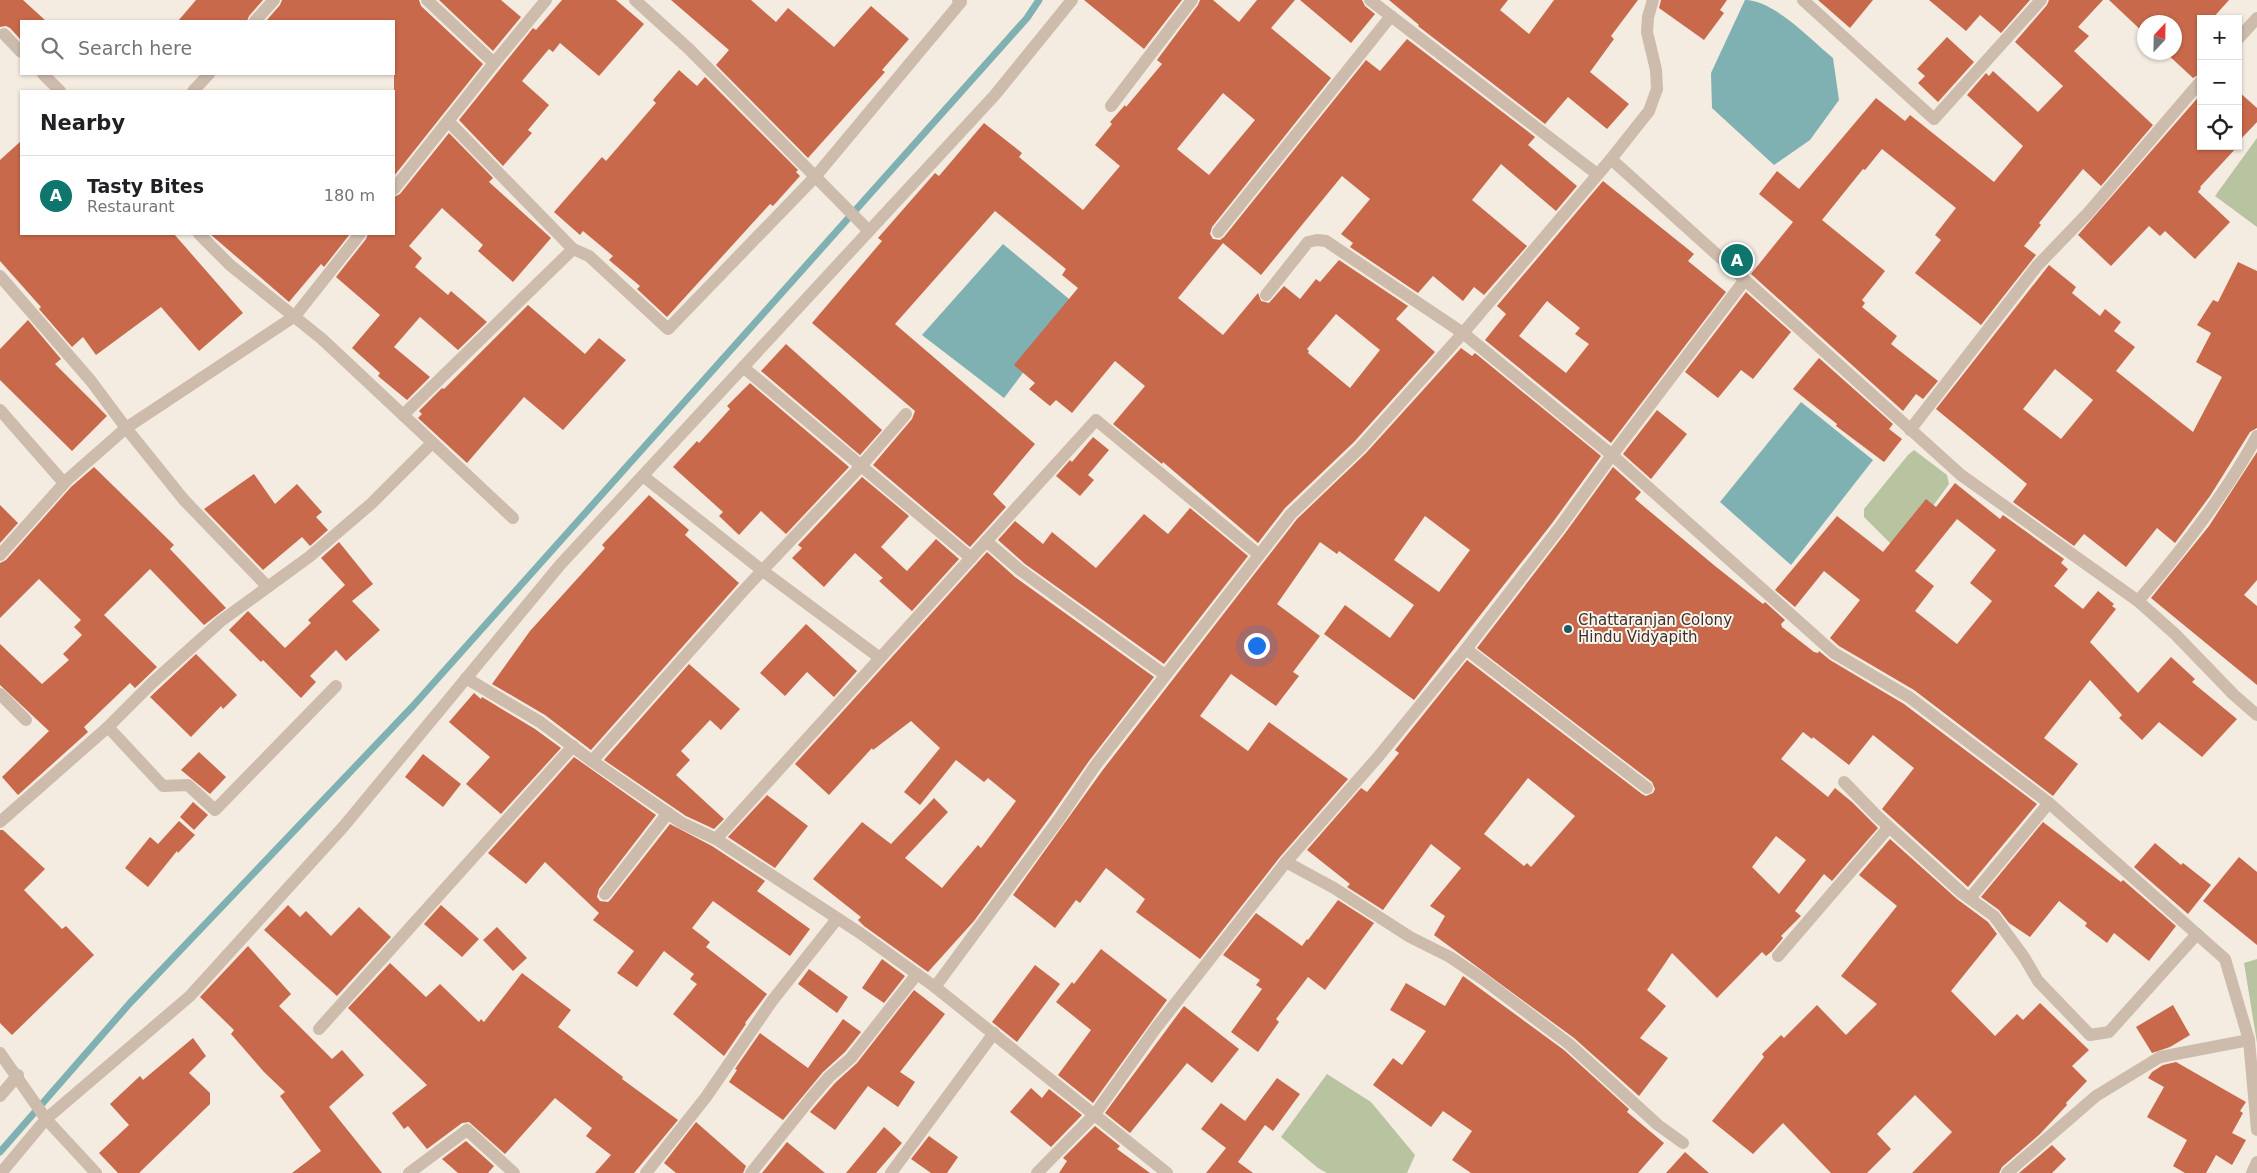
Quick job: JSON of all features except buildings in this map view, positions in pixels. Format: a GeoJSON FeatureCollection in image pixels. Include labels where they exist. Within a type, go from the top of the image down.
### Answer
{"type":"FeatureCollection","features":[{"type":"Feature","properties":{"kind":"street"},"geometry":{"type":"LineString","coordinates":[[256,20],[274,0]]}},
{"type":"Feature","properties":{"kind":"street"},"geometry":{"type":"LineString","coordinates":[[427,0],[494,63]]}},
{"type":"Feature","properties":{"kind":"street"},"geometry":{"type":"LineString","coordinates":[[395,188],[546,0]]}},
{"type":"Feature","properties":{"kind":"street"},"geometry":{"type":"LineString","coordinates":[[635,0],[689,49],[869,231]]}},
{"type":"Feature","properties":{"kind":"street"},"geometry":{"type":"LineString","coordinates":[[448,121],[573,249],[589,256],[668,329],[815,178],[960,2],[958,0]]}},
{"type":"Feature","properties":{"kind":"street"},"geometry":{"type":"LineString","coordinates":[[1,1173],[46,1119],[190,996],[344,826],[560,565],[994,96],[1072,0]]}},
{"type":"Feature","properties":{"kind":"street"},"geometry":{"type":"LineString","coordinates":[[1111,106],[1192,0]]}},
{"type":"Feature","properties":{"kind":"street"},"geometry":{"type":"LineString","coordinates":[[1370,0],[1598,174]]}},
{"type":"Feature","properties":{"kind":"street"},"geometry":{"type":"LineString","coordinates":[[935,987],[1059,819],[1095,766],[1258,554],[1291,514],[1360,448],[1463,333],[1611,159],[1648,111],[1657,89],[1656,70],[1647,32],[1648,17],[1653,0]]}},
{"type":"Feature","properties":{"kind":"street"},"geometry":{"type":"LineString","coordinates":[[1803,0],[1934,119],[2041,0]]}},
{"type":"Feature","properties":{"kind":"street"},"geometry":{"type":"LineString","coordinates":[[1218,232],[1391,16]]}},
{"type":"Feature","properties":{"kind":"street"},"geometry":{"type":"LineString","coordinates":[[2242,35],[2257,18]]}},
{"type":"Feature","properties":{"kind":"street"},"geometry":{"type":"LineString","coordinates":[[4,34],[20,51]]}},
{"type":"Feature","properties":{"kind":"street"},"geometry":{"type":"LineString","coordinates":[[44,75],[59,90]]}},
{"type":"Feature","properties":{"kind":"street"},"geometry":{"type":"LineString","coordinates":[[194,90],[208,75]]}},
{"type":"Feature","properties":{"kind":"street"},"geometry":{"type":"LineString","coordinates":[[1910,430],[2037,266],[2088,213],[2197,86]]}},
{"type":"Feature","properties":{"kind":"street"},"geometry":{"type":"LineString","coordinates":[[1611,159],[1961,475],[2138,601],[2175,634],[2234,696],[2257,715]]}},
{"type":"Feature","properties":{"kind":"street"},"geometry":{"type":"LineString","coordinates":[[200,235],[230,265],[295,316],[514,518]]}},
{"type":"Feature","properties":{"kind":"street"},"geometry":{"type":"LineString","coordinates":[[0,554],[64,483],[126,428],[295,316],[359,235]]}},
{"type":"Feature","properties":{"kind":"street"},"geometry":{"type":"LineString","coordinates":[[1266,295],[1308,242],[1326,241],[1463,333],[1612,455],[1834,653],[1909,697],[2049,803],[2225,959],[2249,1040],[2257,1130]]}},
{"type":"Feature","properties":{"kind":"street"},"geometry":{"type":"LineString","coordinates":[[403,415],[573,249]]}},
{"type":"Feature","properties":{"kind":"street"},"geometry":{"type":"LineString","coordinates":[[0,276],[91,381],[184,500],[267,586]]}},
{"type":"Feature","properties":{"kind":"street"},"geometry":{"type":"LineString","coordinates":[[1037,1173],[1095,1114],[1156,1028],[1286,862],[1378,757],[1466,649],[1744,281]]}},
{"type":"Feature","properties":{"kind":"street"},"geometry":{"type":"LineString","coordinates":[[743,367],[971,558]]}},
{"type":"Feature","properties":{"kind":"street"},"geometry":{"type":"LineString","coordinates":[[0,410],[64,483]]}},
{"type":"Feature","properties":{"kind":"street"},"geometry":{"type":"LineString","coordinates":[[592,761],[763,571],[861,466],[906,414]]}},
{"type":"Feature","properties":{"kind":"street"},"geometry":{"type":"LineString","coordinates":[[716,839],[1096,420],[1258,554]]}},
{"type":"Feature","properties":{"kind":"street"},"geometry":{"type":"LineString","coordinates":[[2138,601],[2175,559],[2245,458],[2257,436]]}},
{"type":"Feature","properties":{"kind":"street"},"geometry":{"type":"LineString","coordinates":[[0,822],[108,727],[152,683],[221,621],[308,557],[372,503],[432,443]]}},
{"type":"Feature","properties":{"kind":"street"},"geometry":{"type":"LineString","coordinates":[[643,476],[763,571],[880,658]]}},
{"type":"Feature","properties":{"kind":"street"},"geometry":{"type":"LineString","coordinates":[[986,541],[1020,570],[1165,674]]}},
{"type":"Feature","properties":{"kind":"street"},"geometry":{"type":"LineString","coordinates":[[1466,649],[1647,788]]}},
{"type":"Feature","properties":{"kind":"street"},"geometry":{"type":"LineString","coordinates":[[466,678],[540,722],[592,761],[682,823],[716,839],[917,974],[994,1033],[1167,1173]]}},
{"type":"Feature","properties":{"kind":"street"},"geometry":{"type":"LineString","coordinates":[[108,727],[163,786],[188,785],[215,810],[336,686]]}},
{"type":"Feature","properties":{"kind":"street"},"geometry":{"type":"LineString","coordinates":[[0,694],[26,720]]}},
{"type":"Feature","properties":{"kind":"street"},"geometry":{"type":"LineString","coordinates":[[319,1029],[573,746]]}},
{"type":"Feature","properties":{"kind":"street"},"geometry":{"type":"LineString","coordinates":[[1844,782],[1889,826],[1970,898],[1994,916],[2024,957],[2038,981],[2090,1036],[2109,1032],[2198,934]]}},
{"type":"Feature","properties":{"kind":"street"},"geometry":{"type":"LineString","coordinates":[[1970,898],[2049,803]]}},
{"type":"Feature","properties":{"kind":"street"},"geometry":{"type":"LineString","coordinates":[[605,894],[668,813]]}},
{"type":"Feature","properties":{"kind":"street"},"geometry":{"type":"LineString","coordinates":[[1778,956],[1889,826]]}},
{"type":"Feature","properties":{"kind":"street"},"geometry":{"type":"LineString","coordinates":[[1286,862],[1334,888],[1410,937],[1450,957],[1484,980],[1569,1044],[1658,1125],[1683,1143]]}},
{"type":"Feature","properties":{"kind":"street"},"geometry":{"type":"LineString","coordinates":[[646,1173],[706,1097],[772,1001],[836,919]]}},
{"type":"Feature","properties":{"kind":"street"},"geometry":{"type":"LineString","coordinates":[[751,1173],[818,1091],[851,1058],[917,974]]}},
{"type":"Feature","properties":{"kind":"street"},"geometry":{"type":"LineString","coordinates":[[891,1173],[994,1033]]}},
{"type":"Feature","properties":{"kind":"street"},"geometry":{"type":"LineString","coordinates":[[2007,1173],[2096,1096],[2160,1057],[2249,1040]]}},
{"type":"Feature","properties":{"kind":"street"},"geometry":{"type":"LineString","coordinates":[[0,1053],[18,1075],[46,1119],[96,1173]]}},
{"type":"Feature","properties":{"kind":"street"},"geometry":{"type":"LineString","coordinates":[[0,1096],[18,1075]]}},
{"type":"Feature","properties":{"kind":"street"},"geometry":{"type":"LineString","coordinates":[[409,1173],[467,1130],[514,1173]]}},
{"type":"Feature","properties":{"kind":"street"},"geometry":{"type":"LineString","coordinates":[[2252,1173],[2257,1162]]}},
{"type":"Feature","properties":{"kind":"green space"},"geometry":{"type":"Polygon","coordinates":[[[2257,138],[2257,227],[2215,196],[2257,138]]]}},
{"type":"Feature","properties":{"kind":"green space"},"geometry":{"type":"Polygon","coordinates":[[[1914,450],[1947,475],[1949,484],[1906,543],[1894,547],[1864,517],[1864,509],[1914,450]]]}},
{"type":"Feature","properties":{"kind":"green space"},"geometry":{"type":"Polygon","coordinates":[[[2257,959],[2257,1043],[2244,963],[2257,959]]]}},
{"type":"Feature","properties":{"kind":"green space"},"geometry":{"type":"Polygon","coordinates":[[[1327,1074],[1371,1102],[1415,1155],[1407,1173],[1327,1173],[1318,1168],[1281,1137],[1327,1074]]]}},
{"type":"Feature","properties":{"kind":"water"},"geometry":{"type":"Polygon","coordinates":[[[1745,0],[1756,2],[1780,14],[1792,22],[1833,58],[1839,100],[1810,140],[1774,165],[1712,108],[1711,73],[1745,0]]]}},
{"type":"Feature","properties":{"kind":"water"},"geometry":{"type":"Polygon","coordinates":[[[1003,244],[1075,304],[1004,398],[922,335],[1003,244]]]}},
{"type":"Feature","properties":{"kind":"water"},"geometry":{"type":"Polygon","coordinates":[[[1801,402],[1873,460],[1791,565],[1720,502],[1801,402]]]}},
{"type":"Feature","properties":{"kind":"waterway"},"geometry":{"type":"LineString","coordinates":[[0,1152],[130,1003],[413,706],[1027,18],[1039,0]]}},
{"type":"Feature","properties":{"kind":"place","name":"Tasty Bites"},"geometry":{"type":"Point","coordinates":[1737,260]}},
{"type":"Feature","properties":{"kind":"place","name":"Chattaranjan Colony Hindu Vidyapith"},"geometry":{"type":"Point","coordinates":[1568,629]}}]}
